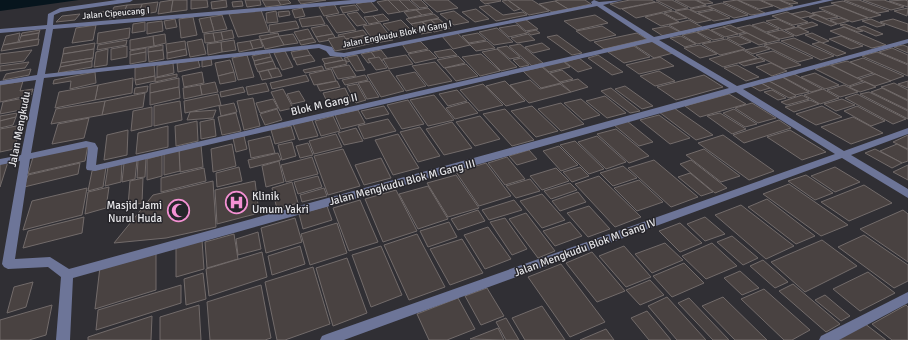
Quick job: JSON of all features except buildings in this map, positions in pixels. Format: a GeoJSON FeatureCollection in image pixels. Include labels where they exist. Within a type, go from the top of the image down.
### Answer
{"type":"FeatureCollection","features":[{"type":"Feature","properties":{"kind":"street","name":"Jalan Mengkudu"},"geometry":{"type":"LineString","coordinates":[[67,275],[50,262],[4,266],[41,77],[51,14],[60,10],[130,0]]}},
{"type":"Feature","properties":{"kind":"street"},"geometry":{"type":"LineString","coordinates":[[324,5],[339,0]]}},
{"type":"Feature","properties":{"kind":"street","name":"Jalan Cipeucang I"},"geometry":{"type":"LineString","coordinates":[[0,31],[374,0]]}},
{"type":"Feature","properties":{"kind":"street","name":"Jalan Engkudu Blok M Gang I"},"geometry":{"type":"LineString","coordinates":[[0,83],[58,74],[319,46],[329,49],[333,54],[344,55],[594,2],[620,0]]}},
{"type":"Feature","properties":{"kind":"street"},"geometry":{"type":"LineString","coordinates":[[652,40],[831,0]]}},
{"type":"Feature","properties":{"kind":"street"},"geometry":{"type":"LineString","coordinates":[[594,2],[652,40],[737,89],[908,194]]}},
{"type":"Feature","properties":{"kind":"street"},"geometry":{"type":"LineString","coordinates":[[102,32],[104,22]]}},
{"type":"Feature","properties":{"kind":"street","name":"Blok M Gang II"},"geometry":{"type":"LineString","coordinates":[[25,158],[86,144],[92,145],[94,148],[91,168],[95,168],[652,40]]}},
{"type":"Feature","properties":{"kind":"street","name":"Jalan Mengkudu Blok M Gang III"},"geometry":{"type":"LineString","coordinates":[[67,275],[908,41]]}},
{"type":"Feature","properties":{"kind":"street","name":"Jalan Mengkudu Blok M Gang IV"},"geometry":{"type":"LineString","coordinates":[[327,340],[908,131]]}},
{"type":"Feature","properties":{"kind":"street"},"geometry":{"type":"LineString","coordinates":[[0,162],[25,158]]}},
{"type":"Feature","properties":{"kind":"street"},"geometry":{"type":"LineString","coordinates":[[63,340],[67,275]]}},
{"type":"Feature","properties":{"kind":"street"},"geometry":{"type":"LineString","coordinates":[[826,340],[908,297]]}},
{"type":"Feature","properties":{"kind":"shaded area"},"geometry":{"type":"Polygon","coordinates":[[[0,0],[79,0],[0,11],[0,0]]]}},
{"type":"Feature","properties":{"kind":"place","name":"Klinik Umum Yakri"},"geometry":{"type":"Point","coordinates":[237,202]}},
{"type":"Feature","properties":{"kind":"place","name":"Masjid Jami Nurul Huda"},"geometry":{"type":"Point","coordinates":[178,211]}}]}
